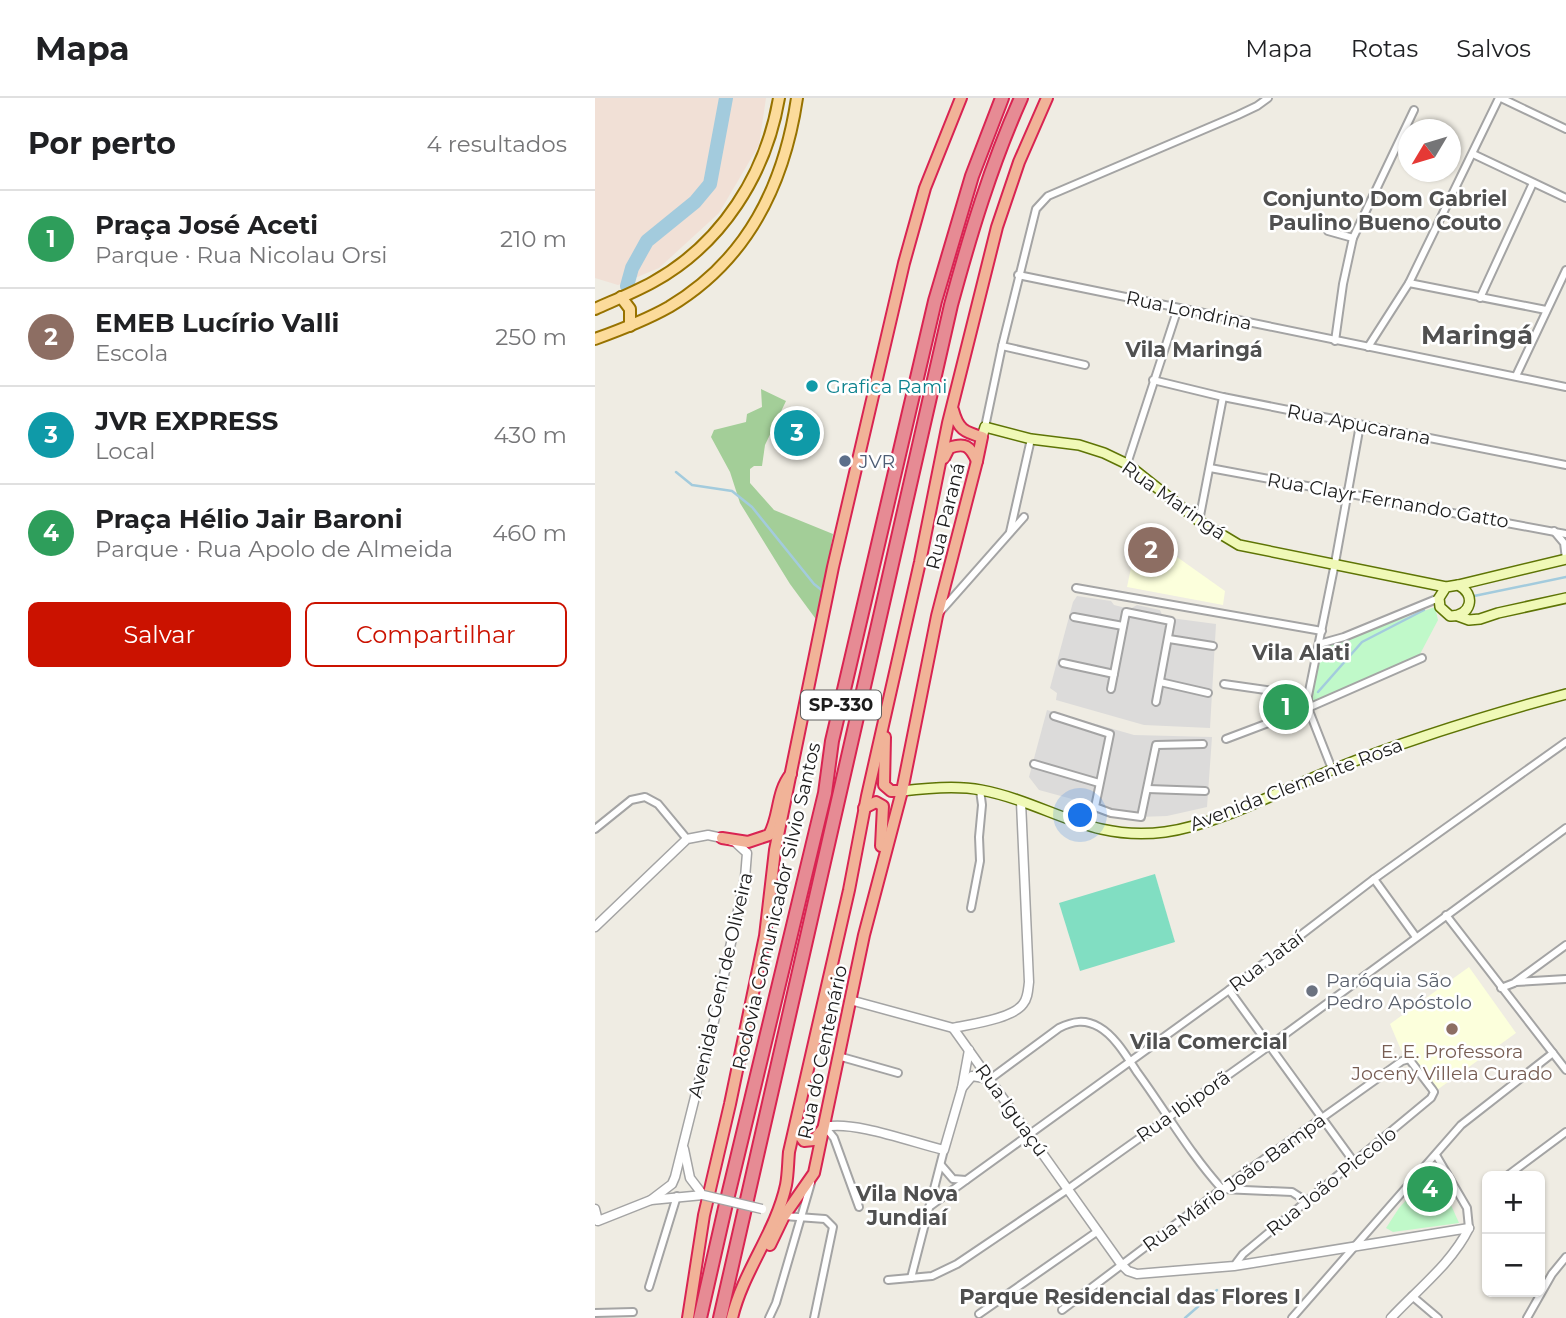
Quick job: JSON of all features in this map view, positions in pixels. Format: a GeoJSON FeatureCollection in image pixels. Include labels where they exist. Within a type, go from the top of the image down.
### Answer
{"type":"FeatureCollection","features":[{"type":"Feature","properties":{"kind":"highway"},"geometry":{"type":"LineString","coordinates":[[688,1318],[704,1215],[765,936],[775,850],[817,640],[894,301],[925,188],[961,98]]}},
{"type":"Feature","properties":{"kind":"highway","name":"Rodovia Comunicador Silvio Santos"},"geometry":{"type":"LineString","coordinates":[[700,1318],[825,793],[832,741],[935,301],[972,176],[1002,98]]}},
{"type":"Feature","properties":{"kind":"highway","name":"Rodovia Comunicador Silvio Santos"},"geometry":{"type":"LineString","coordinates":[[720,1318],[951,305],[988,181],[1021,98]]}},
{"type":"Feature","properties":{"kind":"highway"},"geometry":{"type":"LineString","coordinates":[[738,1318],[780,1215],[789,1152],[849,890],[864,808],[936,479],[997,227],[1019,162],[1047,98]]}},
{"type":"Feature","properties":{"kind":"highway"},"geometry":{"type":"LineString","coordinates":[[953,409],[957,426],[964,433]]}},
{"type":"Feature","properties":{"kind":"highway"},"geometry":{"type":"LineString","coordinates":[[936,479],[953,436],[983,432]]}},
{"type":"Feature","properties":{"kind":"highway","name":"Rua Paraná"},"geometry":{"type":"LineString","coordinates":[[902,792],[937,616],[983,432]]}},
{"type":"Feature","properties":{"kind":"highway"},"geometry":{"type":"LineString","coordinates":[[949,448],[967,445],[977,461]]}},
{"type":"Feature","properties":{"kind":"highway"},"geometry":{"type":"LineString","coordinates":[[890,696],[884,743],[884,785],[891,791],[902,792]]}},
{"type":"Feature","properties":{"kind":"highway"},"geometry":{"type":"LineString","coordinates":[[722,838],[748,842],[769,835],[782,784],[792,772]]}},
{"type":"Feature","properties":{"kind":"highway","name":"Rua do Centenário"},"geometry":{"type":"LineString","coordinates":[[814,1173],[875,891],[902,792]]}},
{"type":"Feature","properties":{"kind":"highway"},"geometry":{"type":"LineString","coordinates":[[864,808],[876,802],[883,806],[883,831],[875,891]]}},
{"type":"Feature","properties":{"kind":"highway"},"geometry":{"type":"LineString","coordinates":[[797,1121],[800,1137],[804,1140],[814,1140],[825,1127]]}},
{"type":"Feature","properties":{"kind":"highway"},"geometry":{"type":"LineString","coordinates":[[732,1318],[743,1287],[780,1215],[814,1173]]}},
{"type":"Feature","properties":{"kind":"main road"},"geometry":{"type":"LineString","coordinates":[[595,309],[654,282],[684,262],[709,240],[735,209],[757,171],[766,149],[779,98]]}},
{"type":"Feature","properties":{"kind":"main road"},"geometry":{"type":"LineString","coordinates":[[595,340],[670,306],[691,292],[717,269],[743,240],[764,208],[777,180],[787,150],[797,98]]}},
{"type":"Feature","properties":{"kind":"main road"},"geometry":{"type":"LineString","coordinates":[[621,297],[630,309],[630,326]]}},
{"type":"Feature","properties":{"kind":"main road","name":"Rua Maringá"},"geometry":{"type":"LineString","coordinates":[[983,432],[1079,445],[1104,453],[1127,464],[1199,521],[1239,545],[1446,587]]}},
{"type":"Feature","properties":{"kind":"main road"},"geometry":{"type":"LineString","coordinates":[[1566,559],[1446,587],[1439,598],[1443,611],[1450,616],[1473,620],[1566,598]]}},
{"type":"Feature","properties":{"kind":"main road"},"geometry":{"type":"LineString","coordinates":[[1458,585],[1469,595],[1470,604],[1465,612],[1458,616]]}},
{"type":"Feature","properties":{"kind":"main road"},"geometry":{"type":"LineString","coordinates":[[1470,604],[1482,612],[1498,613]]}},
{"type":"Feature","properties":{"kind":"main road","name":"Avenida Clemente Rosa"},"geometry":{"type":"LineString","coordinates":[[902,792],[980,790],[1108,822],[1119,833],[1165,832],[1210,820],[1407,740],[1566,694]]}},
{"type":"Feature","properties":{"kind":"street","name":"Rua Paraná"},"geometry":{"type":"LineString","coordinates":[[983,432],[1036,209],[1048,196],[1238,115],[1268,98]]}},
{"type":"Feature","properties":{"kind":"street"},"geometry":{"type":"LineString","coordinates":[[1369,348],[1409,283],[1500,98],[1566,129]]}},
{"type":"Feature","properties":{"kind":"street"},"geometry":{"type":"LineString","coordinates":[[1335,341],[1353,238],[1414,110]]}},
{"type":"Feature","properties":{"kind":"street"},"geometry":{"type":"LineString","coordinates":[[1473,154],[1566,198]]}},
{"type":"Feature","properties":{"kind":"street"},"geometry":{"type":"LineString","coordinates":[[1480,298],[1533,183]]}},
{"type":"Feature","properties":{"kind":"street"},"geometry":{"type":"LineString","coordinates":[[1328,231],[1353,238]]}},
{"type":"Feature","properties":{"kind":"street"},"geometry":{"type":"LineString","coordinates":[[1516,376],[1566,270]]}},
{"type":"Feature","properties":{"kind":"street","name":"Rua Londrina"},"geometry":{"type":"LineString","coordinates":[[1019,275],[1566,387]]}},
{"type":"Feature","properties":{"kind":"street"},"geometry":{"type":"LineString","coordinates":[[1409,283],[1546,310]]}},
{"type":"Feature","properties":{"kind":"street"},"geometry":{"type":"LineString","coordinates":[[1127,464],[1178,308]]}},
{"type":"Feature","properties":{"kind":"street"},"geometry":{"type":"LineString","coordinates":[[1002,346],[1085,365]]}},
{"type":"Feature","properties":{"kind":"street","name":"Rua Apucarana"},"geometry":{"type":"LineString","coordinates":[[1153,380],[1223,397],[1566,465]]}},
{"type":"Feature","properties":{"kind":"street"},"geometry":{"type":"LineString","coordinates":[[1199,521],[1223,397]]}},
{"type":"Feature","properties":{"kind":"street"},"geometry":{"type":"LineString","coordinates":[[1332,769],[1308,708],[1308,696],[1360,425]]}},
{"type":"Feature","properties":{"kind":"street"},"geometry":{"type":"LineString","coordinates":[[1010,534],[1031,439]]}},
{"type":"Feature","properties":{"kind":"street","name":"Rua Clayr Fernando Gatto"},"geometry":{"type":"LineString","coordinates":[[1210,468],[1566,534]]}},
{"type":"Feature","properties":{"kind":"street"},"geometry":{"type":"LineString","coordinates":[[1188,513],[1203,502]]}},
{"type":"Feature","properties":{"kind":"street"},"geometry":{"type":"LineString","coordinates":[[937,616],[1024,517]]}},
{"type":"Feature","properties":{"kind":"street"},"geometry":{"type":"LineString","coordinates":[[1553,530],[1564,543],[1566,559]]}},
{"type":"Feature","properties":{"kind":"street"},"geometry":{"type":"LineString","coordinates":[[1076,588],[1322,631]]}},
{"type":"Feature","properties":{"kind":"street"},"geometry":{"type":"LineString","coordinates":[[1319,644],[1344,637],[1439,598]]}},
{"type":"Feature","properties":{"kind":"street"},"geometry":{"type":"LineString","coordinates":[[1141,614],[1144,599]]}},
{"type":"Feature","properties":{"kind":"street"},"geometry":{"type":"LineString","coordinates":[[1156,616],[1158,601]]}},
{"type":"Feature","properties":{"kind":"street"},"geometry":{"type":"LineString","coordinates":[[1111,689],[1126,611],[1156,616],[1171,621],[1156,702]]}},
{"type":"Feature","properties":{"kind":"street"},"geometry":{"type":"LineString","coordinates":[[1074,617],[1123,626]]}},
{"type":"Feature","properties":{"kind":"street"},"geometry":{"type":"LineString","coordinates":[[1169,639],[1213,646]]}},
{"type":"Feature","properties":{"kind":"street"},"geometry":{"type":"LineString","coordinates":[[1226,739],[1308,708],[1422,659]]}},
{"type":"Feature","properties":{"kind":"street"},"geometry":{"type":"LineString","coordinates":[[1063,663],[1114,674]]}},
{"type":"Feature","properties":{"kind":"street"},"geometry":{"type":"LineString","coordinates":[[1160,682],[1208,693]]}},
{"type":"Feature","properties":{"kind":"street"},"geometry":{"type":"LineString","coordinates":[[1224,684],[1308,696]]}},
{"type":"Feature","properties":{"kind":"street"},"geometry":{"type":"LineString","coordinates":[[1054,716],[1110,734],[1095,807],[1108,822],[1124,816],[1141,817],[1156,744],[1203,744]]}},
{"type":"Feature","properties":{"kind":"street","name":"Rua Jataí"},"geometry":{"type":"LineString","coordinates":[[929,1207],[1229,990],[1374,879],[1566,742]]}},
{"type":"Feature","properties":{"kind":"street"},"geometry":{"type":"LineString","coordinates":[[1034,764],[1100,783]]}},
{"type":"Feature","properties":{"kind":"street"},"geometry":{"type":"LineString","coordinates":[[1148,789],[1205,791]]}},
{"type":"Feature","properties":{"kind":"street"},"geometry":{"type":"LineString","coordinates":[[971,908],[980,861],[980,790]]}},
{"type":"Feature","properties":{"kind":"street"},"geometry":{"type":"LineString","coordinates":[[595,829],[631,800],[645,797],[658,804],[687,839]]}},
{"type":"Feature","properties":{"kind":"street"},"geometry":{"type":"LineString","coordinates":[[850,1000],[953,1028],[1011,1013],[1022,1006],[1027,997],[1029,982],[1021,802]]}},
{"type":"Feature","properties":{"kind":"street"},"geometry":{"type":"LineString","coordinates":[[1119,833],[1124,816]]}},
{"type":"Feature","properties":{"kind":"street","name":"Rua Ibiporã"},"geometry":{"type":"LineString","coordinates":[[888,1280],[932,1276],[957,1264],[1068,1189],[1566,828]]}},
{"type":"Feature","properties":{"kind":"street"},"geometry":{"type":"LineString","coordinates":[[595,927],[687,839],[708,835],[722,838]]}},
{"type":"Feature","properties":{"kind":"street","name":"Avenida Geni de Oliveira"},"geometry":{"type":"LineString","coordinates":[[683,1146],[715,1017],[747,862],[747,853],[742,846],[722,838]]}},
{"type":"Feature","properties":{"kind":"street"},"geometry":{"type":"LineString","coordinates":[[1374,879],[1416,937]]}},
{"type":"Feature","properties":{"kind":"street"},"geometry":{"type":"LineString","coordinates":[[1446,915],[1566,1070]]}},
{"type":"Feature","properties":{"kind":"street"},"geometry":{"type":"LineString","coordinates":[[1501,988],[1514,983],[1566,945]]}},
{"type":"Feature","properties":{"kind":"street"},"geometry":{"type":"LineString","coordinates":[[1514,983],[1566,979]]}},
{"type":"Feature","properties":{"kind":"street"},"geometry":{"type":"LineString","coordinates":[[1229,990],[1354,1162]]}},
{"type":"Feature","properties":{"kind":"street"},"geometry":{"type":"LineString","coordinates":[[962,1088],[972,1076],[990,1079],[1071,1022],[1082,1021],[1097,1025],[1129,1060],[1222,1189],[1292,1192],[1306,1201]]}},
{"type":"Feature","properties":{"kind":"street","name":"Rua Iguaçú"},"geometry":{"type":"LineString","coordinates":[[953,1028],[1128,1271],[1137,1274],[1234,1266]]}},
{"type":"Feature","properties":{"kind":"street"},"geometry":{"type":"LineString","coordinates":[[911,1278],[962,1088],[969,1050]]}},
{"type":"Feature","properties":{"kind":"street"},"geometry":{"type":"LineString","coordinates":[[1291,1318],[1461,1125],[1553,1054]]}},
{"type":"Feature","properties":{"kind":"street"},"geometry":{"type":"LineString","coordinates":[[838,1056],[898,1073]]}},
{"type":"Feature","properties":{"kind":"street","name":"Rua Mário João Bampa"},"geometry":{"type":"LineString","coordinates":[[1062,1310],[1222,1189],[1402,1061],[1409,1059]]}},
{"type":"Feature","properties":{"kind":"street","name":"Rua João Piccolo"},"geometry":{"type":"LineString","coordinates":[[1234,1266],[1243,1254],[1431,1098],[1434,1092],[1409,1059]]}},
{"type":"Feature","properties":{"kind":"street"},"geometry":{"type":"LineString","coordinates":[[825,1127],[839,1125],[859,1128],[944,1150]]}},
{"type":"Feature","properties":{"kind":"street"},"geometry":{"type":"LineString","coordinates":[[825,1127],[834,1138],[859,1207]]}},
{"type":"Feature","properties":{"kind":"street"},"geometry":{"type":"LineString","coordinates":[[1514,1171],[1566,1132]]}},
{"type":"Feature","properties":{"kind":"street"},"geometry":{"type":"LineString","coordinates":[[683,1146],[690,1178],[703,1195]]}},
{"type":"Feature","properties":{"kind":"street"},"geometry":{"type":"LineString","coordinates":[[651,1200],[672,1184],[683,1146]]}},
{"type":"Feature","properties":{"kind":"street"},"geometry":{"type":"LineString","coordinates":[[1391,1318],[1451,1255],[1463,1241],[1469,1228],[1467,1208],[1436,1155]]}},
{"type":"Feature","properties":{"kind":"street"},"geometry":{"type":"LineString","coordinates":[[940,1165],[953,1179],[966,1180]]}},
{"type":"Feature","properties":{"kind":"street","name":"Rua do Centenário"},"geometry":{"type":"LineString","coordinates":[[769,1318],[776,1303],[814,1173]]}},
{"type":"Feature","properties":{"kind":"street"},"geometry":{"type":"LineString","coordinates":[[595,1209],[596,1223],[651,1200],[703,1195],[780,1215],[825,1219],[833,1227],[814,1318]]}},
{"type":"Feature","properties":{"kind":"street"},"geometry":{"type":"LineString","coordinates":[[649,1287],[677,1196]]}},
{"type":"Feature","properties":{"kind":"street"},"geometry":{"type":"LineString","coordinates":[[762,1209],[781,1201]]}},
{"type":"Feature","properties":{"kind":"street"},"geometry":{"type":"LineString","coordinates":[[1234,1266],[1469,1228]]}},
{"type":"Feature","properties":{"kind":"street"},"geometry":{"type":"LineString","coordinates":[[979,1314],[1098,1231]]}},
{"type":"Feature","properties":{"kind":"street"},"geometry":{"type":"LineString","coordinates":[[1527,1318],[1552,1274],[1566,1257]]}},
{"type":"Feature","properties":{"kind":"street"},"geometry":{"type":"LineString","coordinates":[[1412,1296],[1438,1318]]}},
{"type":"Feature","properties":{"kind":"street"},"geometry":{"type":"LineString","coordinates":[[595,1312],[633,1312]]}},
{"type":"Feature","properties":{"kind":"shaded area"},"geometry":{"type":"Polygon","coordinates":[[[595,98],[766,98],[759,145],[719,213],[659,268],[618,285],[595,278],[595,98]]]}},
{"type":"Feature","properties":{"kind":"shaded area"},"geometry":{"type":"Polygon","coordinates":[[[1139,530],[1225,591],[1223,605],[1127,587],[1139,530]]]}},
{"type":"Feature","properties":{"kind":"shaded area"},"geometry":{"type":"Polygon","coordinates":[[[1077,596],[1111,601],[1114,605],[1130,609],[1137,605],[1160,610],[1163,617],[1216,624],[1210,728],[1144,725],[1056,700],[1057,693],[1050,688],[1073,602],[1077,596]]]}},
{"type":"Feature","properties":{"kind":"shaded area"},"geometry":{"type":"Polygon","coordinates":[[[1047,710],[1134,735],[1212,737],[1207,807],[1167,816],[1138,817],[1039,790],[1029,777],[1047,710]]]}},
{"type":"Feature","properties":{"kind":"shaded area","name":"E. E. Professora Joceny Villela Curado"},"geometry":{"type":"Polygon","coordinates":[[[1469,967],[1516,1033],[1437,1090],[1401,1050],[1390,1024],[1469,967]]]}},
{"type":"Feature","properties":{"kind":"green space"},"geometry":{"type":"Polygon","coordinates":[[[761,389],[786,401],[765,445],[762,466],[750,469],[750,483],[774,510],[833,534],[818,622],[790,584],[740,503],[730,472],[711,437],[714,430],[746,422],[747,414],[762,407],[761,389]]]}},
{"type":"Feature","properties":{"kind":"green space"},"geometry":{"type":"Polygon","coordinates":[[[1435,607],[1438,620],[1419,656],[1311,704],[1322,647],[1435,607]]]}},
{"type":"Feature","properties":{"kind":"green space"},"geometry":{"type":"Polygon","coordinates":[[[1155,874],[1175,942],[1080,971],[1059,903],[1155,874]]]}},
{"type":"Feature","properties":{"kind":"green space"},"geometry":{"type":"Polygon","coordinates":[[[1435,1169],[1459,1223],[1393,1232],[1386,1228],[1399,1208],[1435,1169]]]}},
{"type":"Feature","properties":{"kind":"waterway"},"geometry":{"type":"LineString","coordinates":[[627,286],[632,268],[647,241],[695,202],[710,184],[726,98]]}},
{"type":"Feature","properties":{"kind":"waterway"},"geometry":{"type":"LineString","coordinates":[[676,472],[692,485],[732,491],[752,507],[814,584],[824,592]]}},
{"type":"Feature","properties":{"kind":"waterway"},"geometry":{"type":"LineString","coordinates":[[1474,596],[1566,577]]}},
{"type":"Feature","properties":{"kind":"waterway"},"geometry":{"type":"LineString","coordinates":[[1318,692],[1362,642],[1424,610]]}},
{"type":"Feature","properties":{"kind":"waterway"},"geometry":{"type":"LineString","coordinates":[[1185,1318],[1217,1290]]}},
{"type":"Feature","properties":{"kind":"place","name":"Grafica Rami"},"geometry":{"type":"Point","coordinates":[812,386]}},
{"type":"Feature","properties":{"kind":"place","name":"JVR EXPRESS"},"geometry":{"type":"Point","coordinates":[797,433]}},
{"type":"Feature","properties":{"kind":"place","name":"JVR"},"geometry":{"type":"Point","coordinates":[845,461]}},
{"type":"Feature","properties":{"kind":"place","name":"EMEB Lucírio Valli"},"geometry":{"type":"Point","coordinates":[1151,550]}},
{"type":"Feature","properties":{"kind":"place","name":"Praça José Aceti"},"geometry":{"type":"Point","coordinates":[1286,707]}},
{"type":"Feature","properties":{"kind":"place","name":"Paróquia São Pedro Apóstolo"},"geometry":{"type":"Point","coordinates":[1312,991]}},
{"type":"Feature","properties":{"kind":"place","name":"E. E. Professora Joceny Villela Curado"},"geometry":{"type":"Point","coordinates":[1452,1029]}},
{"type":"Feature","properties":{"kind":"place","name":"Praça Hélio Jair Baroni"},"geometry":{"type":"Point","coordinates":[1430,1189]}},
{"type":"Feature","properties":{"kind":"district","name":"Conjunto Dom Gabriel Paulino Bueno Couto"},"geometry":{"type":"Point","coordinates":[1385,211]}},
{"type":"Feature","properties":{"kind":"district","name":"Maringá"},"geometry":{"type":"Point","coordinates":[1477,335]}},
{"type":"Feature","properties":{"kind":"district","name":"Vila Maringá"},"geometry":{"type":"Point","coordinates":[1194,350]}},
{"type":"Feature","properties":{"kind":"district","name":"Vila Alati"},"geometry":{"type":"Point","coordinates":[1301,653]}},
{"type":"Feature","properties":{"kind":"district","name":"Vila Comercial"},"geometry":{"type":"Point","coordinates":[1209,1042]}},
{"type":"Feature","properties":{"kind":"district","name":"Vila Nova Jundiaí"},"geometry":{"type":"Point","coordinates":[907,1206]}},
{"type":"Feature","properties":{"kind":"district","name":"Parque Residencial das Flores I"},"geometry":{"type":"Point","coordinates":[1130,1297]}}]}
